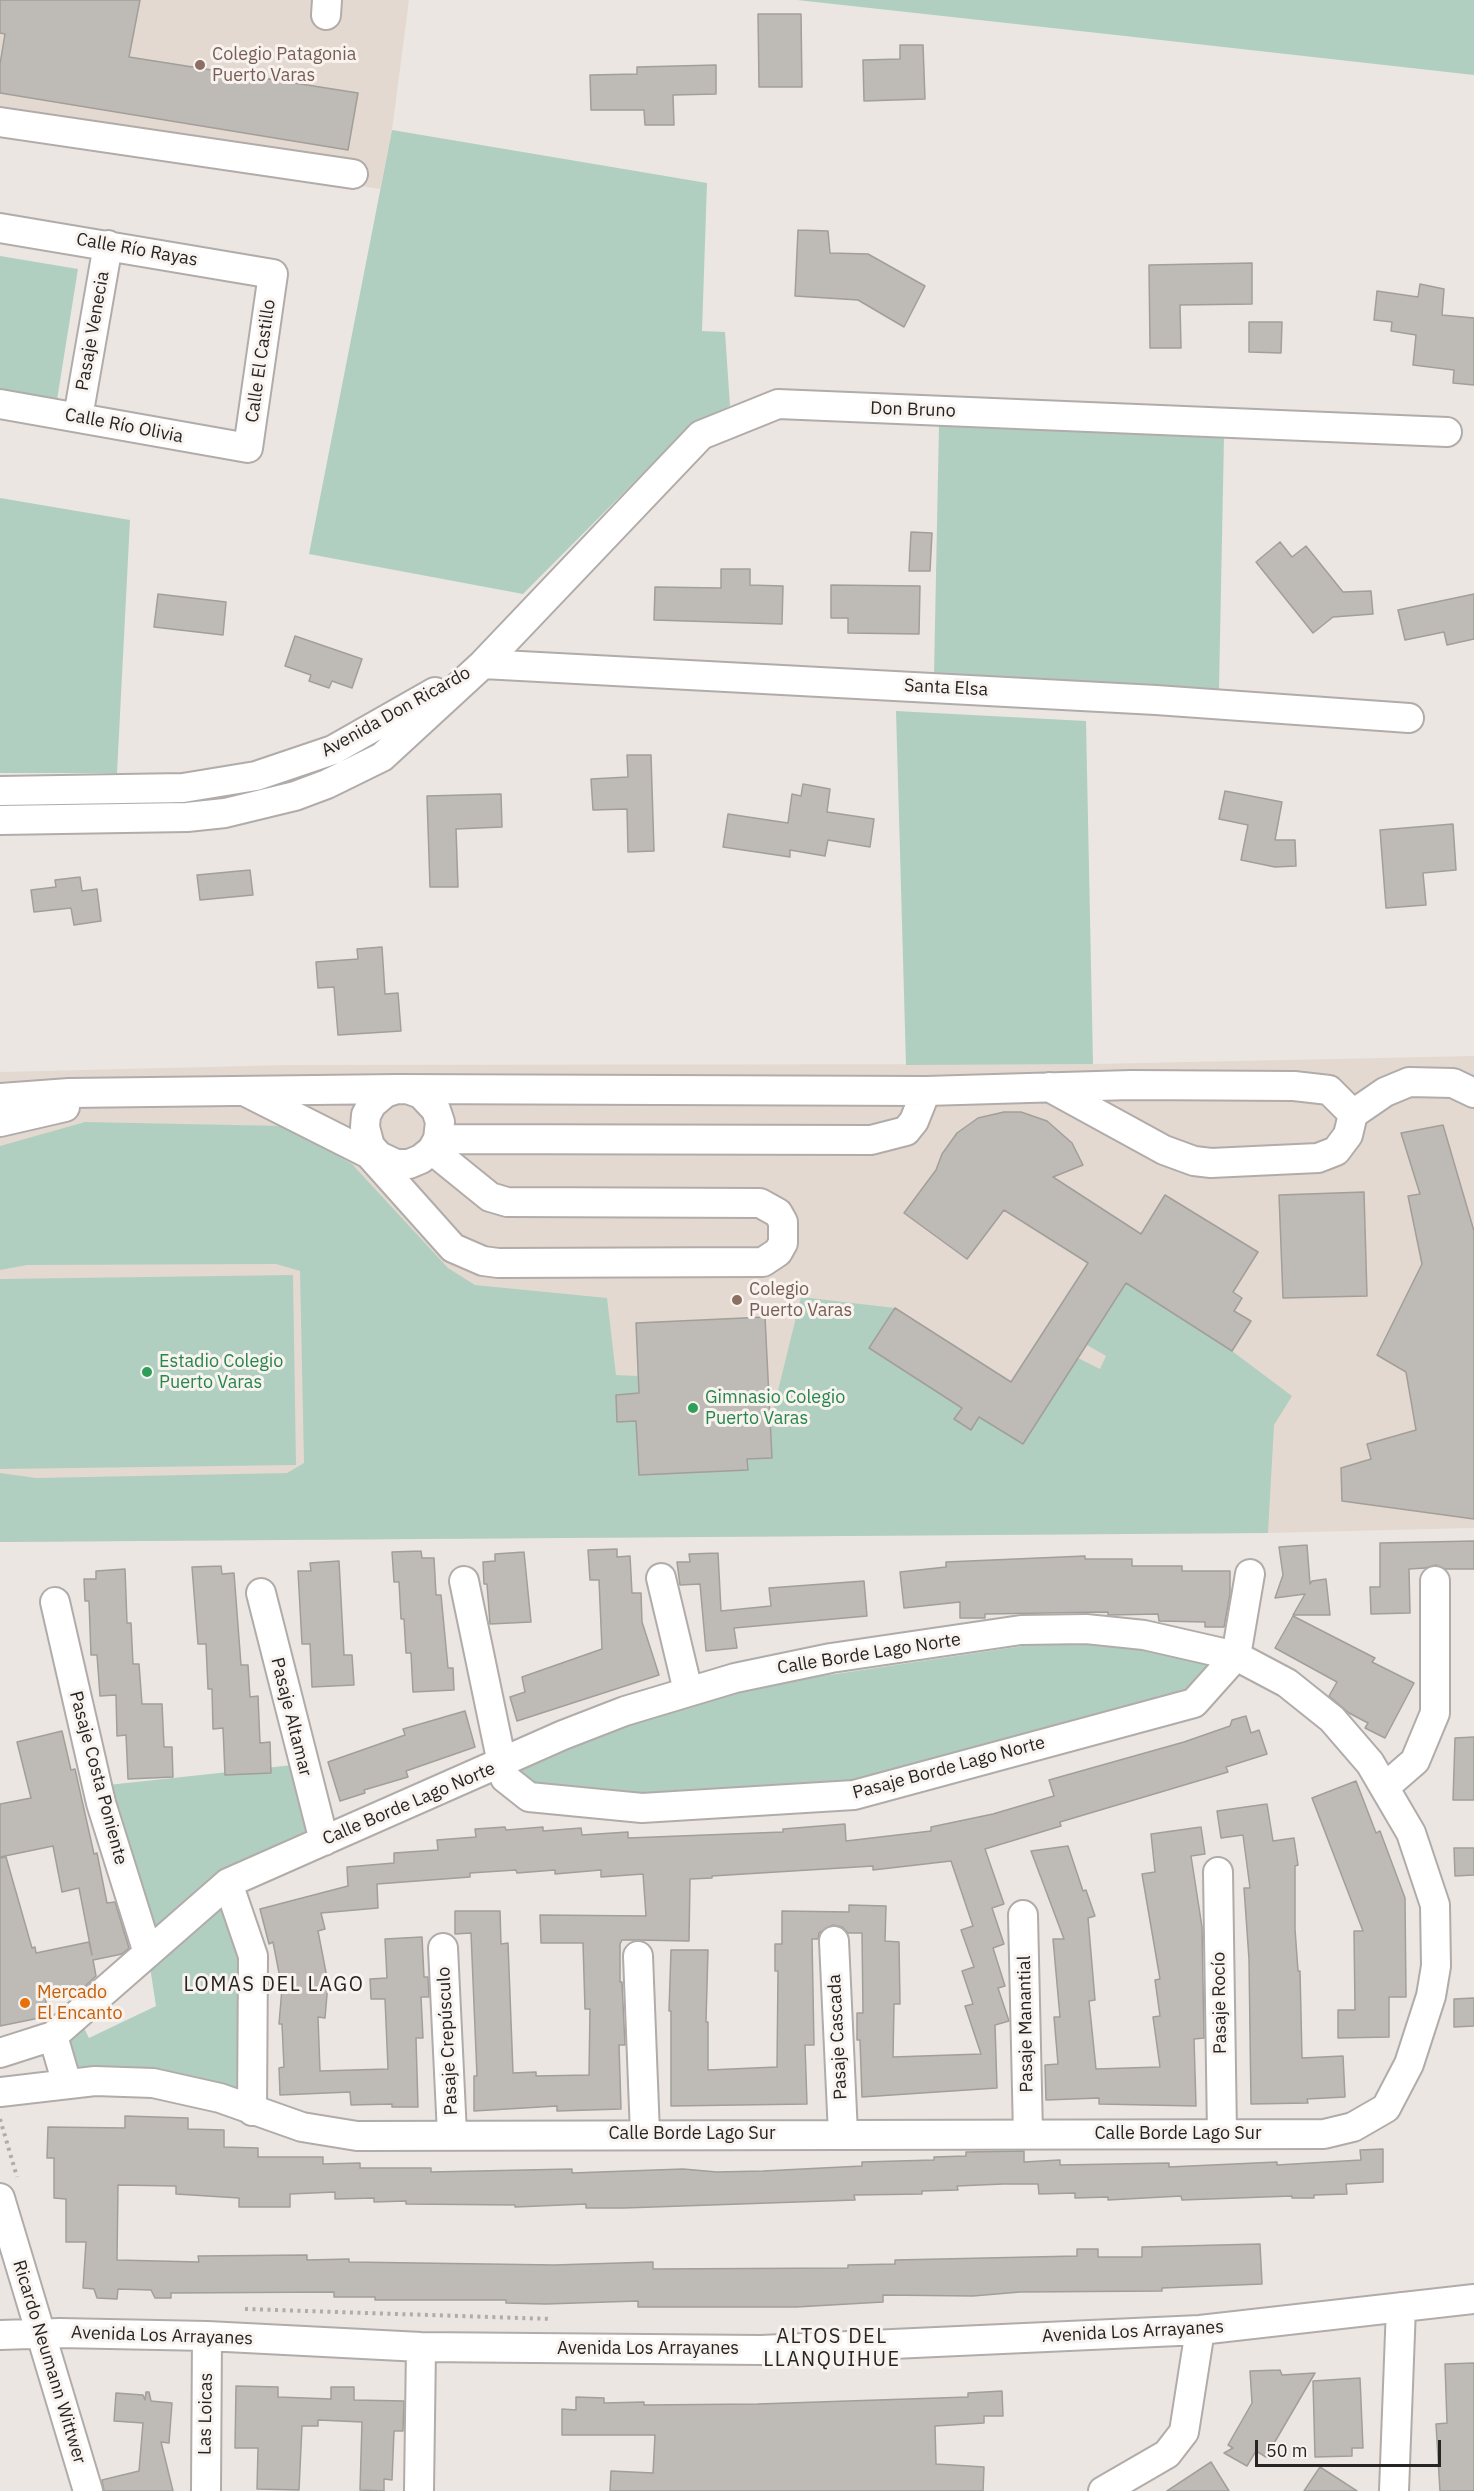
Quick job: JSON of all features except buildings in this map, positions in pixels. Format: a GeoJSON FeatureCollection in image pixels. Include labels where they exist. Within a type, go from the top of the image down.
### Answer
{"type":"FeatureCollection","features":[{"type":"Feature","properties":{"kind":"street"},"geometry":{"type":"LineString","coordinates":[[0,122],[353,174]]}},
{"type":"Feature","properties":{"kind":"street","name":"Calle Río Rayas"},"geometry":{"type":"LineString","coordinates":[[0,228],[273,274]]}},
{"type":"Feature","properties":{"kind":"street","name":"Pasaje Venecia"},"geometry":{"type":"LineString","coordinates":[[78,417],[108,245]]}},
{"type":"Feature","properties":{"kind":"street","name":"Calle El Castillo"},"geometry":{"type":"LineString","coordinates":[[248,448],[273,274]]}},
{"type":"Feature","properties":{"kind":"street","name":"Calle Río Olivia"},"geometry":{"type":"LineString","coordinates":[[0,404],[248,448]]}},
{"type":"Feature","properties":{"kind":"street","name":"Don Bruno"},"geometry":{"type":"LineString","coordinates":[[483,664],[701,435],[778,404],[1447,432]]}},
{"type":"Feature","properties":{"kind":"street","name":"Santa Elsa"},"geometry":{"type":"LineString","coordinates":[[483,664],[1144,699],[1409,718]]}},
{"type":"Feature","properties":{"kind":"street","name":"Avenida Don Ricardo"},"geometry":{"type":"LineString","coordinates":[[0,791],[220,784],[295,765],[369,731],[483,664]]}},
{"type":"Feature","properties":{"kind":"street","name":"Avenida Don Ricardo"},"geometry":{"type":"LineString","coordinates":[[0,820],[187,817],[225,813],[274,802],[327,784],[382,757],[483,664]]}},
{"type":"Feature","properties":{"kind":"street"},"geometry":{"type":"LineString","coordinates":[[101,789],[103,818]]}},
{"type":"Feature","properties":{"kind":"street"},"geometry":{"type":"LineString","coordinates":[[1048,1087],[1164,1150],[1194,1161],[1211,1163],[1318,1158],[1336,1151],[1348,1135],[1353,1114],[1385,1092],[1409,1082],[1453,1083],[1474,1093]]}},
{"type":"Feature","properties":{"kind":"street"},"geometry":{"type":"LineString","coordinates":[[0,1098],[125,1093],[404,1090],[926,1091],[1048,1087],[1294,1086],[1329,1090],[1353,1114]]}},
{"type":"Feature","properties":{"kind":"street"},"geometry":{"type":"LineString","coordinates":[[246,1092],[374,1155],[396,1164],[409,1164],[421,1159],[435,1144],[440,1122],[436,1110],[421,1094],[404,1090],[385,1093],[372,1104],[366,1115],[364,1127],[367,1140],[374,1155],[453,1248],[483,1261],[498,1263],[763,1262],[778,1252],[783,1243],[783,1222],[778,1213],[760,1203],[507,1202],[490,1197],[435,1144]]}},
{"type":"Feature","properties":{"kind":"street"},"geometry":{"type":"LineString","coordinates":[[435,1144],[871,1140],[906,1131],[914,1121],[926,1091]]}},
{"type":"Feature","properties":{"kind":"street"},"geometry":{"type":"LineString","coordinates":[[0,1122],[125,1093]]}},
{"type":"Feature","properties":{"kind":"street"},"geometry":{"type":"LineString","coordinates":[[1236,1656],[1250,1574]]}},
{"type":"Feature","properties":{"kind":"street"},"geometry":{"type":"LineString","coordinates":[[661,1578],[688,1690]]}},
{"type":"Feature","properties":{"kind":"street","name":"Pasaje Borde Lago Norte"},"geometry":{"type":"LineString","coordinates":[[464,1581],[505,1778],[529,1797],[630,1807],[854,1795],[1194,1703],[1236,1656]]}},
{"type":"Feature","properties":{"kind":"street"},"geometry":{"type":"LineString","coordinates":[[1385,1787],[1416,1761],[1435,1713],[1435,1581]]}},
{"type":"Feature","properties":{"kind":"street","name":"Pasaje Altamar"},"geometry":{"type":"LineString","coordinates":[[261,1593],[324,1841]]}},
{"type":"Feature","properties":{"kind":"street","name":"Pasaje Costa Poniente"},"geometry":{"type":"LineString","coordinates":[[55,1602],[101,1803],[148,1953]]}},
{"type":"Feature","properties":{"kind":"street","name":"Calle Borde Lago Norte"},"geometry":{"type":"LineString","coordinates":[[0,2053],[53,2036],[228,1883],[625,1711],[688,1690],[831,1658],[1020,1630],[1086,1629],[1144,1635],[1236,1656],[1287,1683],[1318,1707],[1352,1741],[1385,1787],[1411,1833],[1425,1868],[1435,1905],[1437,1935],[1436,1966],[1425,2019],[1409,2064],[1386,2108]]}},
{"type":"Feature","properties":{"kind":"street","name":"Pasaje Rocío"},"geometry":{"type":"LineString","coordinates":[[1218,1872],[1222,2133]]}},
{"type":"Feature","properties":{"kind":"street"},"geometry":{"type":"LineString","coordinates":[[228,1883],[253,1956],[252,2111]]}},
{"type":"Feature","properties":{"kind":"street","name":"Pasaje Manantial"},"geometry":{"type":"LineString","coordinates":[[1023,1915],[1028,2134]]}},
{"type":"Feature","properties":{"kind":"street","name":"Pasaje Cascada"},"geometry":{"type":"LineString","coordinates":[[834,1941],[843,2134]]}},
{"type":"Feature","properties":{"kind":"street","name":"Pasaje Crepúsculo"},"geometry":{"type":"LineString","coordinates":[[443,1948],[453,2134]]}},
{"type":"Feature","properties":{"kind":"street"},"geometry":{"type":"LineString","coordinates":[[638,1956],[645,2134]]}},
{"type":"Feature","properties":{"kind":"street"},"geometry":{"type":"LineString","coordinates":[[53,2036],[66,2084]]}},
{"type":"Feature","properties":{"kind":"street","name":"Calle Borde Lago Sur"},"geometry":{"type":"LineString","coordinates":[[0,2092],[66,2084],[124,2081],[153,2083],[187,2088],[294,2125],[329,2133],[384,2136],[453,2134],[1324,2134],[1353,2127],[1386,2108]]}},
{"type":"Feature","properties":{"kind":"street","name":"Ricardo Neumann Wittwer"},"geometry":{"type":"LineString","coordinates":[[0,2198],[88,2491]]}},
{"type":"Feature","properties":{"kind":"street","name":"Avenida Los Arrayanes"},"geometry":{"type":"LineString","coordinates":[[0,2335],[40,2333],[207,2336],[421,2347],[761,2350],[1200,2330],[1474,2299]]}},
{"type":"Feature","properties":{"kind":"street"},"geometry":{"type":"LineString","coordinates":[[1394,2491],[1401,2307]]}},
{"type":"Feature","properties":{"kind":"street"},"geometry":{"type":"LineString","coordinates":[[1103,2491],[1167,2454],[1184,2432],[1200,2330]]}},
{"type":"Feature","properties":{"kind":"street","name":"Las Loicas"},"geometry":{"type":"LineString","coordinates":[[206,2491],[207,2336]]}},
{"type":"Feature","properties":{"kind":"street"},"geometry":{"type":"LineString","coordinates":[[419,2491],[421,2347]]}},
{"type":"Feature","properties":{"kind":"path"},"geometry":{"type":"LineString","coordinates":[[244,2309],[554,2319]]}},
{"type":"Feature","properties":{"kind":"shaded area","name":"Colegio Patagonia Puerto Varas"},"geometry":{"type":"Polygon","coordinates":[[[0,0],[409,0],[392,130],[380,189],[0,129],[0,0]]]}},
{"type":"Feature","properties":{"kind":"shaded area","name":"Colegio Puerto Varas"},"geometry":{"type":"Polygon","coordinates":[[[1474,1056],[1474,1528],[1268,1533],[0,1542],[0,1072],[289,1065],[1093,1064],[1474,1056]]]}},
{"type":"Feature","properties":{"kind":"green space"},"geometry":{"type":"Polygon","coordinates":[[[797,0],[1474,0],[1474,75],[1116,35],[797,0]]]}},
{"type":"Feature","properties":{"kind":"green space"},"geometry":{"type":"Polygon","coordinates":[[[392,130],[707,183],[702,331],[725,332],[730,406],[689,427],[523,594],[309,554],[392,130]]]}},
{"type":"Feature","properties":{"kind":"green space"},"geometry":{"type":"Polygon","coordinates":[[[0,256],[78,269],[56,406],[0,396],[0,256]]]}},
{"type":"Feature","properties":{"kind":"green space"},"geometry":{"type":"Polygon","coordinates":[[[939,425],[1224,437],[1219,689],[934,674],[939,425]]]}},
{"type":"Feature","properties":{"kind":"green space"},"geometry":{"type":"Polygon","coordinates":[[[0,498],[130,520],[117,773],[0,773],[0,498]]]}},
{"type":"Feature","properties":{"kind":"green space"},"geometry":{"type":"Polygon","coordinates":[[[896,711],[1086,721],[1093,1064],[906,1065],[896,711]]]}},
{"type":"Feature","properties":{"kind":"green space"},"geometry":{"type":"Polygon","coordinates":[[[85,1122],[285,1126],[352,1164],[448,1268],[475,1285],[607,1298],[616,1375],[638,1376],[639,1393],[616,1395],[617,1421],[636,1421],[639,1475],[747,1470],[747,1459],[770,1423],[801,1297],[895,1308],[869,1348],[962,1408],[954,1419],[970,1430],[979,1417],[1023,1444],[1078,1358],[1100,1369],[1106,1356],[1087,1345],[1126,1283],[1232,1351],[1292,1396],[1274,1425],[1268,1533],[0,1542],[0,1473],[36,1478],[287,1473],[304,1463],[300,1271],[276,1264],[27,1265],[0,1270],[0,1146],[85,1122]]]}},
{"type":"Feature","properties":{"kind":"green space","name":"Estadio Colegio Puerto Varas"},"geometry":{"type":"Polygon","coordinates":[[[293,1275],[296,1465],[0,1469],[0,1279],[293,1275]]]}},
{"type":"Feature","properties":{"kind":"green space"},"geometry":{"type":"Polygon","coordinates":[[[1089,1636],[1224,1663],[1190,1696],[853,1788],[642,1800],[531,1789],[495,1774],[702,1694],[1089,1636]]]}},
{"type":"Feature","properties":{"kind":"green space"},"geometry":{"type":"Polygon","coordinates":[[[293,1765],[313,1834],[150,1939],[108,1785],[293,1765]]]}},
{"type":"Feature","properties":{"kind":"green space"},"geometry":{"type":"Polygon","coordinates":[[[224,1899],[239,1959],[243,2093],[158,2068],[76,2072],[68,2043],[84,2028],[89,2038],[156,2006],[150,1967],[224,1899]]]}},
{"type":"Feature","properties":{"kind":"place","name":"Colegio Patagonia Puerto Varas"},"geometry":{"type":"Point","coordinates":[200,65]}},
{"type":"Feature","properties":{"kind":"place","name":"Colegio Puerto Varas"},"geometry":{"type":"Point","coordinates":[737,1300]}},
{"type":"Feature","properties":{"kind":"place","name":"Estadio Colegio Puerto Varas"},"geometry":{"type":"Point","coordinates":[147,1372]}},
{"type":"Feature","properties":{"kind":"place","name":"Gimnasio Colegio Puerto Varas"},"geometry":{"type":"Point","coordinates":[693,1408]}},
{"type":"Feature","properties":{"kind":"place","name":"Mercado El Encanto"},"geometry":{"type":"Point","coordinates":[25,2003]}},
{"type":"Feature","properties":{"kind":"district","name":"LOMAS DEL LAGO"},"geometry":{"type":"Point","coordinates":[274,1985]}},
{"type":"Feature","properties":{"kind":"district","name":"ALTOS DEL LLANQUIHUE"},"geometry":{"type":"Point","coordinates":[832,2348]}}]}
